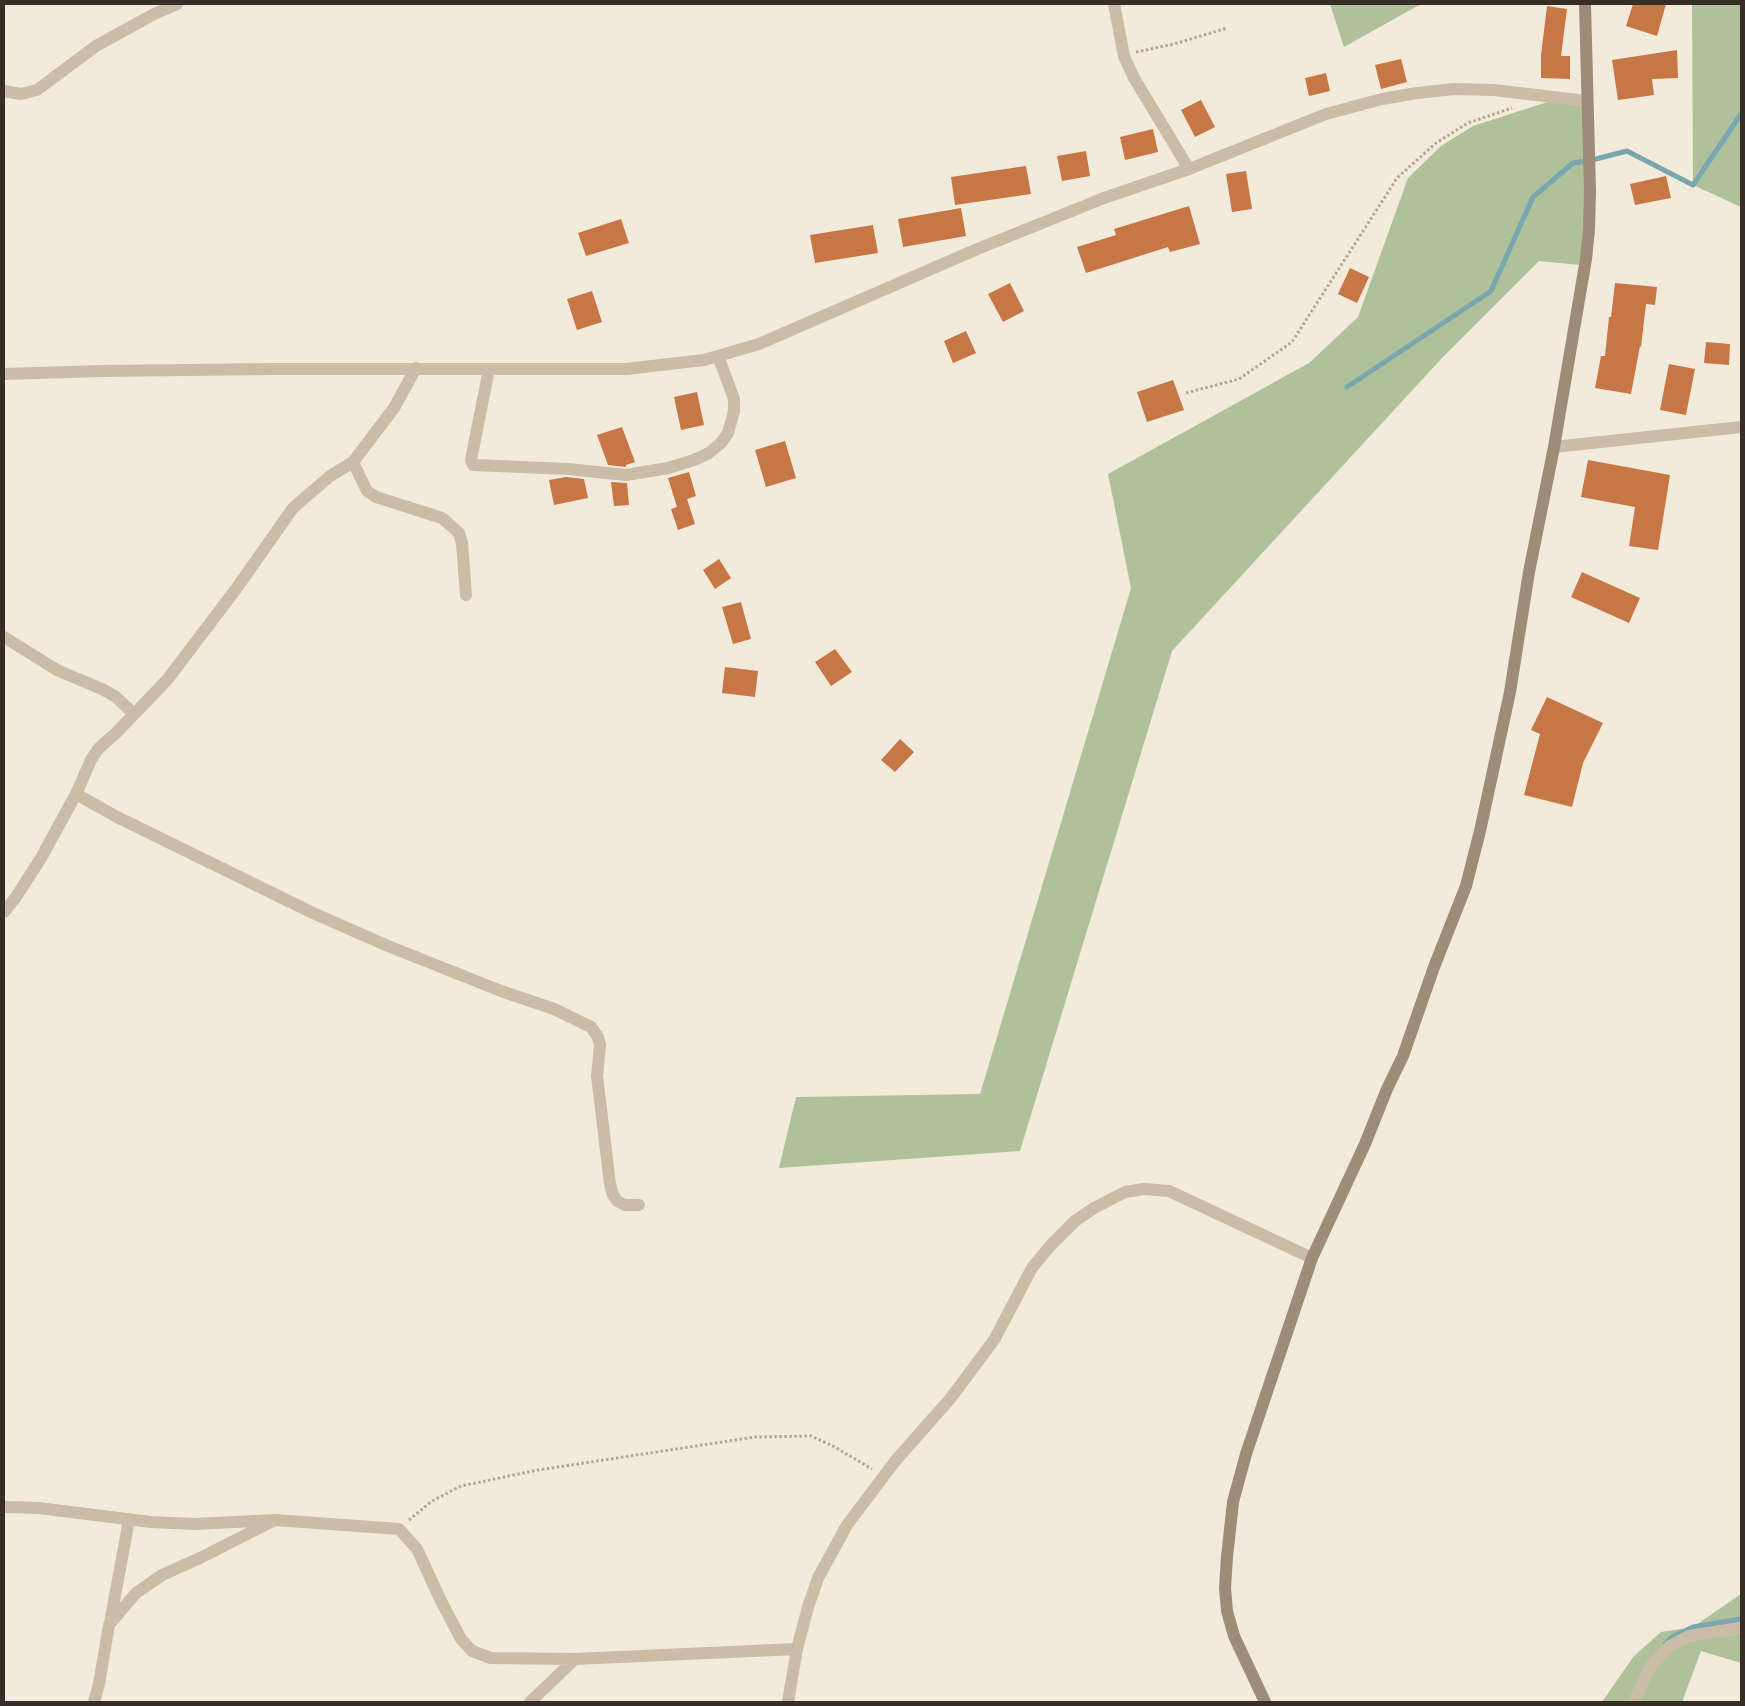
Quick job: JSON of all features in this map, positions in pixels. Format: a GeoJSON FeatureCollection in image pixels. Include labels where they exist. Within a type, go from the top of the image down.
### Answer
{"type":"FeatureCollection","features":[{"type":"Feature","properties":{"kind":"street"},"geometry":{"type":"LineString","coordinates":[[4,91],[21,94],[37,90],[96,46],[154,14],[177,4]]}},
{"type":"Feature","properties":{"kind":"street"},"geometry":{"type":"LineString","coordinates":[[1114,4],[1124,54],[1134,78],[1189,169]]}},
{"type":"Feature","properties":{"kind":"street"},"geometry":{"type":"LineString","coordinates":[[1265,1702],[1234,1636],[1227,1611],[1225,1588],[1234,1502],[1239,1477],[1312,1258],[1403,1056],[1434,967],[1466,886],[1480,831],[1510,692],[1529,572],[1554,447],[1586,259],[1590,191],[1586,101],[1585,4]]}},
{"type":"Feature","properties":{"kind":"street"},"geometry":{"type":"LineString","coordinates":[[4,374],[110,370],[626,368],[704,360],[759,344],[975,250],[1104,198],[1189,169],[1326,114],[1417,93],[1454,89],[1494,90],[1586,101]]}},
{"type":"Feature","properties":{"kind":"street"},"geometry":{"type":"LineString","coordinates":[[489,369],[471,460],[473,465],[568,469],[626,475],[668,468],[694,460],[721,443],[728,433],[734,411],[734,400],[718,356]]}},
{"type":"Feature","properties":{"kind":"street"},"geometry":{"type":"LineString","coordinates":[[4,912],[16,898],[41,858],[98,749],[116,734],[133,713],[167,680],[236,589],[293,508],[330,476],[353,462],[394,408],[416,368]]}},
{"type":"Feature","properties":{"kind":"street"},"geometry":{"type":"LineString","coordinates":[[1554,447],[1741,427]]}},
{"type":"Feature","properties":{"kind":"street"},"geometry":{"type":"LineString","coordinates":[[353,462],[368,491],[376,497],[442,518],[459,533],[462,543],[466,595]]}},
{"type":"Feature","properties":{"kind":"street"},"geometry":{"type":"LineString","coordinates":[[4,637],[57,670],[80,678],[110,693],[133,713]]}},
{"type":"Feature","properties":{"kind":"street"},"geometry":{"type":"LineString","coordinates":[[76,794],[126,822],[313,913],[388,946],[501,991],[554,1009],[591,1027],[598,1037],[600,1045],[598,1076],[612,1195],[617,1201],[625,1205],[639,1205]]}},
{"type":"Feature","properties":{"kind":"street"},"geometry":{"type":"LineString","coordinates":[[788,1702],[798,1649],[818,1578],[851,1518],[896,1460],[950,1399],[994,1340],[1032,1268],[1050,1246],[1075,1222],[1115,1196],[1132,1190],[1144,1188],[1169,1191],[1312,1258]]}},
{"type":"Feature","properties":{"kind":"street"},"geometry":{"type":"LineString","coordinates":[[4,1507],[39,1508],[129,1520],[194,1524],[275,1520],[399,1529],[417,1549],[461,1639],[472,1651],[491,1658],[575,1659],[798,1649]]}},
{"type":"Feature","properties":{"kind":"street"},"geometry":{"type":"LineString","coordinates":[[94,1702],[99,1684],[129,1520]]}},
{"type":"Feature","properties":{"kind":"street"},"geometry":{"type":"LineString","coordinates":[[109,1625],[136,1594],[162,1575],[275,1520]]}},
{"type":"Feature","properties":{"kind":"street"},"geometry":{"type":"LineString","coordinates":[[1634,1702],[1650,1667],[1670,1646],[1689,1636],[1741,1628]]}},
{"type":"Feature","properties":{"kind":"street"},"geometry":{"type":"LineString","coordinates":[[530,1702],[575,1659]]}},
{"type":"Feature","properties":{"kind":"path"},"geometry":{"type":"LineString","coordinates":[[1124,54],[1174,44],[1227,28]]}},
{"type":"Feature","properties":{"kind":"path"},"geometry":{"type":"LineString","coordinates":[[1186,393],[1239,379],[1292,342],[1396,178],[1436,143],[1468,122],[1515,106]]}},
{"type":"Feature","properties":{"kind":"path"},"geometry":{"type":"LineString","coordinates":[[399,1529],[432,1501],[461,1486],[538,1470],[755,1437],[811,1436],[833,1446],[884,1476]]}},
{"type":"Feature","properties":{"kind":"green space"},"geometry":{"type":"Polygon","coordinates":[[[1330,4],[1421,4],[1344,47],[1330,4]]]}},
{"type":"Feature","properties":{"kind":"green space"},"geometry":{"type":"Polygon","coordinates":[[[1692,4],[1741,4],[1741,207],[1693,185],[1692,4]]]}},
{"type":"Feature","properties":{"kind":"green space"},"geometry":{"type":"Polygon","coordinates":[[[1554,100],[1589,103],[1590,266],[1539,261],[1442,358],[1172,651],[1020,1151],[779,1168],[796,1097],[980,1094],[1131,588],[1108,474],[1309,363],[1358,317],[1408,178],[1441,146],[1473,126],[1554,100]]]}},
{"type":"Feature","properties":{"kind":"green space"},"geometry":{"type":"Polygon","coordinates":[[[1741,1594],[1741,1663],[1701,1651],[1682,1702],[1602,1702],[1634,1656],[1661,1632],[1693,1627],[1741,1594]]]}},
{"type":"Feature","properties":{"kind":"building"},"geometry":{"type":"Polygon","coordinates":[[[1633,4],[1666,4],[1657,36],[1626,26],[1633,4]]]}},
{"type":"Feature","properties":{"kind":"building"},"geometry":{"type":"Polygon","coordinates":[[[1547,6],[1567,9],[1561,56],[1570,56],[1570,79],[1541,78],[1541,55],[1547,6]]]}},
{"type":"Feature","properties":{"kind":"building"},"geometry":{"type":"Polygon","coordinates":[[[1677,50],[1678,78],[1652,79],[1654,95],[1618,100],[1612,60],[1677,50]]]}},
{"type":"Feature","properties":{"kind":"building"},"geometry":{"type":"Polygon","coordinates":[[[1401,59],[1407,82],[1381,89],[1375,65],[1401,59]]]}},
{"type":"Feature","properties":{"kind":"building"},"geometry":{"type":"Polygon","coordinates":[[[1326,73],[1330,91],[1309,96],[1305,78],[1326,73]]]}},
{"type":"Feature","properties":{"kind":"building"},"geometry":{"type":"Polygon","coordinates":[[[1201,100],[1215,127],[1195,137],[1181,110],[1201,100]]]}},
{"type":"Feature","properties":{"kind":"building"},"geometry":{"type":"Polygon","coordinates":[[[1153,129],[1158,152],[1125,160],[1120,137],[1153,129]]]}},
{"type":"Feature","properties":{"kind":"building"},"geometry":{"type":"Polygon","coordinates":[[[1086,151],[1090,176],[1062,181],[1057,156],[1086,151]]]}},
{"type":"Feature","properties":{"kind":"building"},"geometry":{"type":"Polygon","coordinates":[[[1026,166],[1031,194],[955,205],[951,177],[1026,166]]]}},
{"type":"Feature","properties":{"kind":"building"},"geometry":{"type":"Polygon","coordinates":[[[1246,171],[1252,209],[1232,212],[1226,174],[1246,171]]]}},
{"type":"Feature","properties":{"kind":"building"},"geometry":{"type":"Polygon","coordinates":[[[1666,176],[1671,198],[1635,205],[1630,184],[1666,176]]]}},
{"type":"Feature","properties":{"kind":"building"},"geometry":{"type":"Polygon","coordinates":[[[1189,206],[1200,244],[1170,252],[1168,247],[1086,273],[1077,247],[1116,235],[1114,229],[1189,206]]]}},
{"type":"Feature","properties":{"kind":"building"},"geometry":{"type":"Polygon","coordinates":[[[961,208],[966,236],[903,247],[898,219],[961,208]]]}},
{"type":"Feature","properties":{"kind":"building"},"geometry":{"type":"Polygon","coordinates":[[[621,219],[629,243],[586,256],[578,233],[621,219]]]}},
{"type":"Feature","properties":{"kind":"building"},"geometry":{"type":"Polygon","coordinates":[[[873,225],[878,253],[815,263],[810,235],[873,225]]]}},
{"type":"Feature","properties":{"kind":"building"},"geometry":{"type":"Polygon","coordinates":[[[1350,268],[1369,277],[1357,303],[1338,294],[1350,268]]]}},
{"type":"Feature","properties":{"kind":"building"},"geometry":{"type":"Polygon","coordinates":[[[1010,283],[1024,311],[1003,322],[988,294],[1010,283]]]}},
{"type":"Feature","properties":{"kind":"building"},"geometry":{"type":"Polygon","coordinates":[[[1615,283],[1657,287],[1655,305],[1646,304],[1641,347],[1631,394],[1595,388],[1601,356],[1605,356],[1615,283]]]}},
{"type":"Feature","properties":{"kind":"building"},"geometry":{"type":"Polygon","coordinates":[[[592,291],[602,322],[577,330],[567,299],[592,291]]]}},
{"type":"Feature","properties":{"kind":"building"},"geometry":{"type":"Polygon","coordinates":[[[966,331],[976,353],[953,363],[944,341],[966,331]]]}},
{"type":"Feature","properties":{"kind":"building"},"geometry":{"type":"Polygon","coordinates":[[[1706,342],[1730,344],[1729,365],[1704,363],[1706,342]]]}},
{"type":"Feature","properties":{"kind":"building"},"geometry":{"type":"Polygon","coordinates":[[[1669,364],[1695,369],[1686,415],[1660,410],[1669,364]]]}},
{"type":"Feature","properties":{"kind":"building"},"geometry":{"type":"Polygon","coordinates":[[[1173,380],[1184,410],[1147,422],[1137,392],[1173,380]]]}},
{"type":"Feature","properties":{"kind":"building"},"geometry":{"type":"Polygon","coordinates":[[[697,392],[704,425],[681,430],[674,397],[697,392]]]}},
{"type":"Feature","properties":{"kind":"building"},"geometry":{"type":"Polygon","coordinates":[[[622,427],[635,462],[626,465],[626,467],[608,465],[597,435],[622,427]]]}},
{"type":"Feature","properties":{"kind":"building"},"geometry":{"type":"Polygon","coordinates":[[[785,441],[796,478],[766,487],[755,450],[785,441]]]}},
{"type":"Feature","properties":{"kind":"building"},"geometry":{"type":"Polygon","coordinates":[[[1588,460],[1670,475],[1658,550],[1629,546],[1635,507],[1581,497],[1588,460]]]}},
{"type":"Feature","properties":{"kind":"building"},"geometry":{"type":"Polygon","coordinates":[[[689,472],[696,496],[687,499],[695,524],[678,530],[671,509],[677,507],[668,478],[689,472]]]}},
{"type":"Feature","properties":{"kind":"building"},"geometry":{"type":"Polygon","coordinates":[[[566,477],[584,479],[588,498],[554,505],[549,480],[566,477]]]}},
{"type":"Feature","properties":{"kind":"building"},"geometry":{"type":"Polygon","coordinates":[[[611,482],[627,483],[629,505],[614,506],[611,482]]]}},
{"type":"Feature","properties":{"kind":"building"},"geometry":{"type":"Polygon","coordinates":[[[719,559],[731,578],[715,589],[703,570],[719,559]]]}},
{"type":"Feature","properties":{"kind":"building"},"geometry":{"type":"Polygon","coordinates":[[[1582,572],[1640,598],[1629,623],[1571,597],[1582,572]]]}},
{"type":"Feature","properties":{"kind":"building"},"geometry":{"type":"Polygon","coordinates":[[[741,602],[751,639],[733,644],[722,607],[741,602]]]}},
{"type":"Feature","properties":{"kind":"building"},"geometry":{"type":"Polygon","coordinates":[[[835,649],[852,672],[831,686],[815,662],[835,649]]]}},
{"type":"Feature","properties":{"kind":"building"},"geometry":{"type":"Polygon","coordinates":[[[725,667],[758,671],[755,697],[722,693],[725,667]]]}},
{"type":"Feature","properties":{"kind":"building"},"geometry":{"type":"Polygon","coordinates":[[[1547,697],[1603,723],[1583,763],[1572,807],[1524,795],[1540,734],[1531,730],[1547,697]]]}},
{"type":"Feature","properties":{"kind":"building"},"geometry":{"type":"Polygon","coordinates":[[[900,739],[914,752],[895,772],[881,760],[900,739]]]}},
{"type":"Feature","properties":{"kind":"waterway"},"geometry":{"type":"LineString","coordinates":[[1347,387],[1491,291],[1533,197],[1573,163],[1627,151],[1693,185],[1741,114]]}},
{"type":"Feature","properties":{"kind":"waterway"},"geometry":{"type":"LineString","coordinates":[[1665,1644],[1672,1637],[1693,1627],[1741,1619]]}}]}
